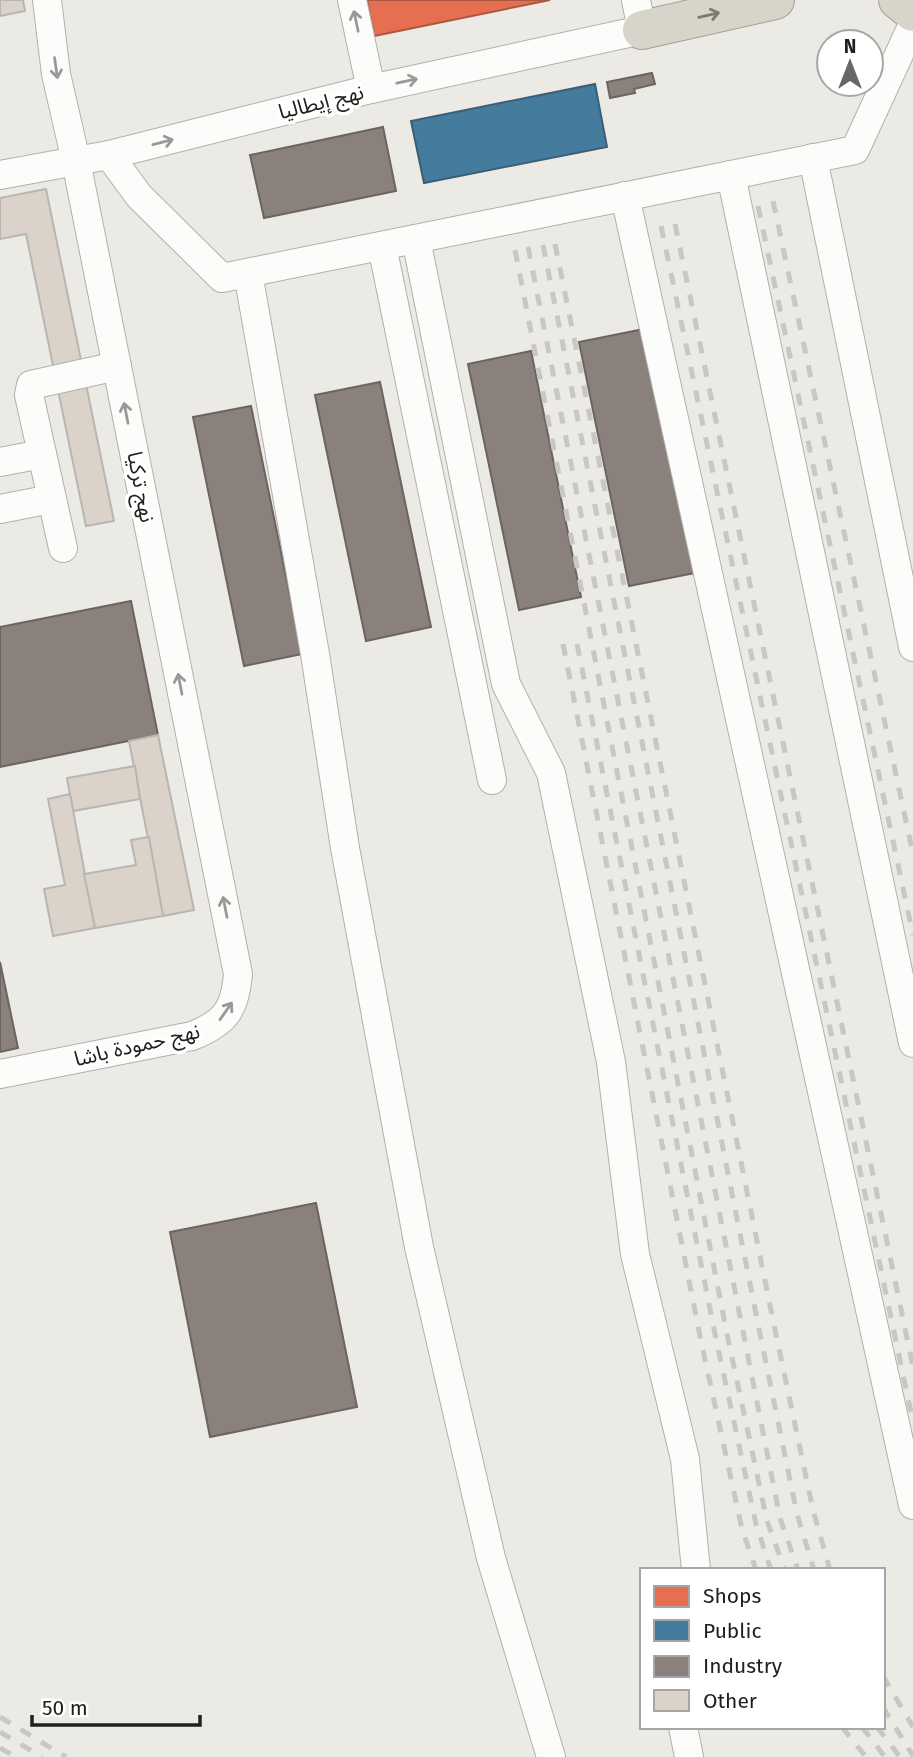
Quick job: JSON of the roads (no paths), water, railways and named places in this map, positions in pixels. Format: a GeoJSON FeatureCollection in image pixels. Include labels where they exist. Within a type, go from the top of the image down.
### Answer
{"type":"FeatureCollection","features":[{"type":"Feature","properties":{"kind":"highway"},"geometry":{"type":"LineString","coordinates":[[639,15],[775,0]]}},
{"type":"Feature","properties":{"kind":"highway"},"geometry":{"type":"LineString","coordinates":[[898,0],[913,12]]}},
{"type":"Feature","properties":{"kind":"street","name":"نهج تركيا"},"geometry":{"type":"LineString","coordinates":[[47,0],[56,74],[76,161],[238,974]]}},
{"type":"Feature","properties":{"kind":"street"},"geometry":{"type":"LineString","coordinates":[[352,0],[371,89]]}},
{"type":"Feature","properties":{"kind":"street","name":"نهج إيطاليا"},"geometry":{"type":"LineString","coordinates":[[0,175],[108,156],[371,89],[639,15]]}},
{"type":"Feature","properties":{"kind":"street"},"geometry":{"type":"LineString","coordinates":[[108,156],[139,196],[222,278],[855,149],[913,24]]}},
{"type":"Feature","properties":{"kind":"street"},"geometry":{"type":"LineString","coordinates":[[813,158],[913,647]]}},
{"type":"Feature","properties":{"kind":"street"},"geometry":{"type":"LineString","coordinates":[[731,174],[913,1043]]}},
{"type":"Feature","properties":{"kind":"street"},"geometry":{"type":"LineString","coordinates":[[625,196],[913,1505]]}},
{"type":"Feature","properties":{"kind":"street"},"geometry":{"type":"LineString","coordinates":[[416,239],[506,684],[551,773],[611,1062],[635,1254],[685,1459],[696,1568]]}},
{"type":"Feature","properties":{"kind":"street"},"geometry":{"type":"LineString","coordinates":[[382,246],[492,780]]}},
{"type":"Feature","properties":{"kind":"street"},"geometry":{"type":"LineString","coordinates":[[248,273],[315,654],[345,848],[419,1247],[491,1558],[551,1757]]}},
{"type":"Feature","properties":{"kind":"street"},"geometry":{"type":"LineString","coordinates":[[63,548],[29,395],[31,385],[117,366]]}},
{"type":"Feature","properties":{"kind":"street"},"geometry":{"type":"LineString","coordinates":[[0,462],[41,454]]}},
{"type":"Feature","properties":{"kind":"street"},"geometry":{"type":"LineString","coordinates":[[0,509],[51,499]]}},
{"type":"Feature","properties":{"kind":"street","name":"نهج حمودة باشا"},"geometry":{"type":"LineString","coordinates":[[0,1074],[191,1036],[210,1029],[232,1007],[238,974]]}},
{"type":"Feature","properties":{"kind":"street"},"geometry":{"type":"LineString","coordinates":[[683,1729],[690,1757]]}},
{"type":"Feature","properties":{"kind":"railway"},"geometry":{"type":"LineString","coordinates":[[773,201],[913,854]]}},
{"type":"Feature","properties":{"kind":"railway"},"geometry":{"type":"LineString","coordinates":[[758,206],[913,935]]}},
{"type":"Feature","properties":{"kind":"railway"},"geometry":{"type":"LineString","coordinates":[[675,224],[913,1367]]}},
{"type":"Feature","properties":{"kind":"railway"},"geometry":{"type":"LineString","coordinates":[[661,226],[913,1422]]}},
{"type":"Feature","properties":{"kind":"railway"},"geometry":{"type":"LineString","coordinates":[[555,244],[774,1325],[813,1510],[829,1568]]}},
{"type":"Feature","properties":{"kind":"railway"},"geometry":{"type":"LineString","coordinates":[[543,245],[759,1329],[797,1514],[813,1568]]}},
{"type":"Feature","properties":{"kind":"railway"},"geometry":{"type":"LineString","coordinates":[[528,247],[780,1518],[797,1568]]}},
{"type":"Feature","properties":{"kind":"railway"},"geometry":{"type":"LineString","coordinates":[[515,250],[727,1334],[767,1521],[784,1568]]}},
{"type":"Feature","properties":{"kind":"railway"},"geometry":{"type":"LineString","coordinates":[[563,644],[701,1341],[742,1529],[755,1568]]}},
{"type":"Feature","properties":{"kind":"railway"},"geometry":{"type":"LineString","coordinates":[[577,644],[716,1339],[756,1524],[770,1568]]}},
{"type":"Feature","properties":{"kind":"railway"},"geometry":{"type":"LineString","coordinates":[[885,1679],[913,1727]]}},
{"type":"Feature","properties":{"kind":"railway"},"geometry":{"type":"LineString","coordinates":[[885,1710],[913,1756]]}},
{"type":"Feature","properties":{"kind":"railway"},"geometry":{"type":"LineString","coordinates":[[0,1717],[66,1757]]}},
{"type":"Feature","properties":{"kind":"railway"},"geometry":{"type":"LineString","coordinates":[[844,1729],[866,1757]]}},
{"type":"Feature","properties":{"kind":"railway"},"geometry":{"type":"LineString","coordinates":[[864,1729],[885,1757]]}},
{"type":"Feature","properties":{"kind":"railway"},"geometry":{"type":"LineString","coordinates":[[879,1729],[900,1757]]}},
{"type":"Feature","properties":{"kind":"railway"},"geometry":{"type":"LineString","coordinates":[[0,1732],[42,1757]]}},
{"type":"Feature","properties":{"kind":"railway"},"geometry":{"type":"LineString","coordinates":[[0,1748],[16,1757]]}}]}
